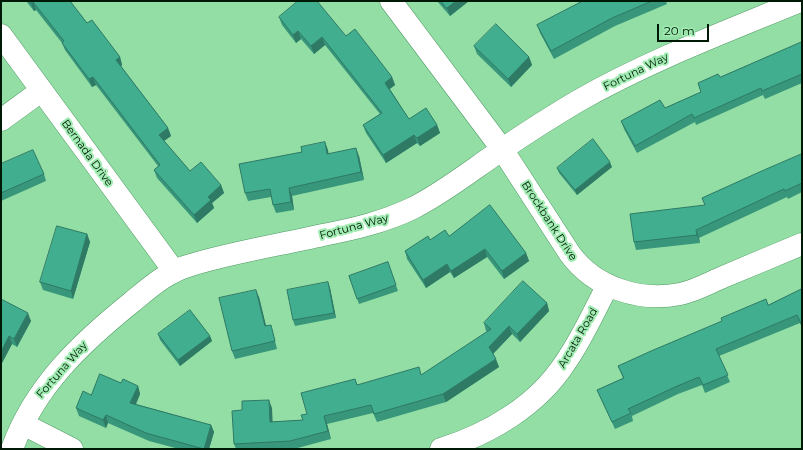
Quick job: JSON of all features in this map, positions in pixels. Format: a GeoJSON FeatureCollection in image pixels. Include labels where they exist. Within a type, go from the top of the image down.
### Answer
{"type":"FeatureCollection","features":[{"type":"Feature","properties":{"kind":"street","name":"Brockbank Drive"},"geometry":{"type":"LineString","coordinates":[[390,1],[502,149],[577,263],[592,277],[632,294],[680,294],[706,286],[802,244]]}},
{"type":"Feature","properties":{"kind":"street","name":"Fortuna Way"},"geometry":{"type":"LineString","coordinates":[[12,449],[34,402],[47,384],[76,352],[119,312],[174,271],[202,261],[364,227],[381,222],[410,209],[436,194],[554,116],[608,85],[679,51],[800,1]]}},
{"type":"Feature","properties":{"kind":"street","name":"Bernada Drive"},"geometry":{"type":"LineString","coordinates":[[1,35],[174,271]]}},
{"type":"Feature","properties":{"kind":"street"},"geometry":{"type":"LineString","coordinates":[[1,120],[42,91]]}},
{"type":"Feature","properties":{"kind":"street","name":"Arcata Road"},"geometry":{"type":"LineString","coordinates":[[442,449],[495,426],[517,412],[541,391],[565,364],[608,285]]}},
{"type":"Feature","properties":{"kind":"street"},"geometry":{"type":"LineString","coordinates":[[23,424],[72,449]]}},
{"type":"Feature","properties":{"kind":"building"},"geometry":{"type":"Polygon","coordinates":[[[29,1],[70,1],[87,23],[92,20],[120,57],[116,60],[168,128],[159,135],[190,171],[201,162],[221,185],[208,197],[211,200],[194,215],[154,170],[160,165],[93,77],[89,79],[62,43],[64,41],[33,2],[31,3],[29,1]]]}},
{"type":"Feature","properties":{"kind":"building"},"geometry":{"type":"Polygon","coordinates":[[[298,1],[317,1],[346,36],[355,29],[392,77],[385,83],[409,119],[426,108],[437,125],[417,138],[414,135],[383,155],[363,125],[382,113],[322,37],[311,46],[298,31],[293,35],[279,17],[298,1]]]}},
{"type":"Feature","properties":{"kind":"building"},"geometry":{"type":"Polygon","coordinates":[[[441,1],[456,1],[447,8],[441,1]]]}},
{"type":"Feature","properties":{"kind":"building"},"geometry":{"type":"Polygon","coordinates":[[[583,1],[652,1],[612,18],[551,51],[537,25],[583,1]]]}},
{"type":"Feature","properties":{"kind":"building"},"geometry":{"type":"Polygon","coordinates":[[[496,24],[529,57],[508,79],[474,46],[496,24]]]}},
{"type":"Feature","properties":{"kind":"building"},"geometry":{"type":"Polygon","coordinates":[[[802,42],[802,74],[762,91],[761,88],[694,118],[692,114],[635,146],[621,121],[660,100],[665,108],[701,92],[698,83],[718,74],[720,77],[802,42]]]}},
{"type":"Feature","properties":{"kind":"building"},"geometry":{"type":"Polygon","coordinates":[[[593,139],[610,162],[575,190],[557,168],[593,139]]]}},
{"type":"Feature","properties":{"kind":"building"},"geometry":{"type":"Polygon","coordinates":[[[325,142],[327,154],[356,148],[361,172],[289,188],[291,202],[273,205],[270,189],[245,193],[239,164],[302,152],[301,147],[325,142]]]}},
{"type":"Feature","properties":{"kind":"building"},"geometry":{"type":"Polygon","coordinates":[[[33,150],[44,174],[1,193],[1,164],[33,150]]]}},
{"type":"Feature","properties":{"kind":"building"},"geometry":{"type":"Polygon","coordinates":[[[802,154],[802,183],[785,191],[784,189],[696,230],[697,235],[634,242],[630,214],[705,205],[702,198],[802,154]]]}},
{"type":"Feature","properties":{"kind":"building"},"geometry":{"type":"Polygon","coordinates":[[[490,205],[526,253],[502,271],[485,249],[451,271],[447,264],[423,280],[405,251],[428,236],[430,240],[445,230],[449,236],[490,205]]]}},
{"type":"Feature","properties":{"kind":"building"},"geometry":{"type":"Polygon","coordinates":[[[57,226],[87,234],[71,291],[40,282],[57,226]]]}},
{"type":"Feature","properties":{"kind":"building"},"geometry":{"type":"Polygon","coordinates":[[[388,262],[396,285],[357,299],[349,276],[388,262]]]}},
{"type":"Feature","properties":{"kind":"building"},"geometry":{"type":"Polygon","coordinates":[[[523,281],[547,303],[517,334],[509,326],[489,347],[496,359],[443,394],[374,414],[371,405],[324,416],[328,431],[290,441],[234,444],[232,411],[242,410],[242,401],[269,400],[270,422],[303,420],[301,415],[307,414],[301,393],[355,379],[357,385],[419,367],[421,375],[491,329],[484,323],[523,281]]]}},
{"type":"Feature","properties":{"kind":"building"},"geometry":{"type":"Polygon","coordinates":[[[328,282],[334,313],[293,320],[287,290],[328,282]]]}},
{"type":"Feature","properties":{"kind":"building"},"geometry":{"type":"Polygon","coordinates":[[[802,289],[802,325],[797,315],[716,349],[728,375],[703,385],[699,377],[628,409],[631,413],[612,422],[597,390],[624,378],[618,366],[722,321],[721,318],[766,299],[768,305],[802,289]]]}},
{"type":"Feature","properties":{"kind":"building"},"geometry":{"type":"Polygon","coordinates":[[[256,290],[265,326],[271,325],[275,341],[232,351],[219,298],[256,290]]]}},
{"type":"Feature","properties":{"kind":"building"},"geometry":{"type":"Polygon","coordinates":[[[1,299],[28,313],[14,339],[9,336],[1,352],[1,299]]]}},
{"type":"Feature","properties":{"kind":"building"},"geometry":{"type":"Polygon","coordinates":[[[190,310],[210,336],[178,360],[158,334],[190,310]]]}},
{"type":"Feature","properties":{"kind":"building"},"geometry":{"type":"Polygon","coordinates":[[[100,374],[121,383],[123,379],[138,386],[130,403],[211,425],[204,449],[146,433],[106,415],[103,420],[76,408],[83,391],[91,395],[100,374]]]}}]}
